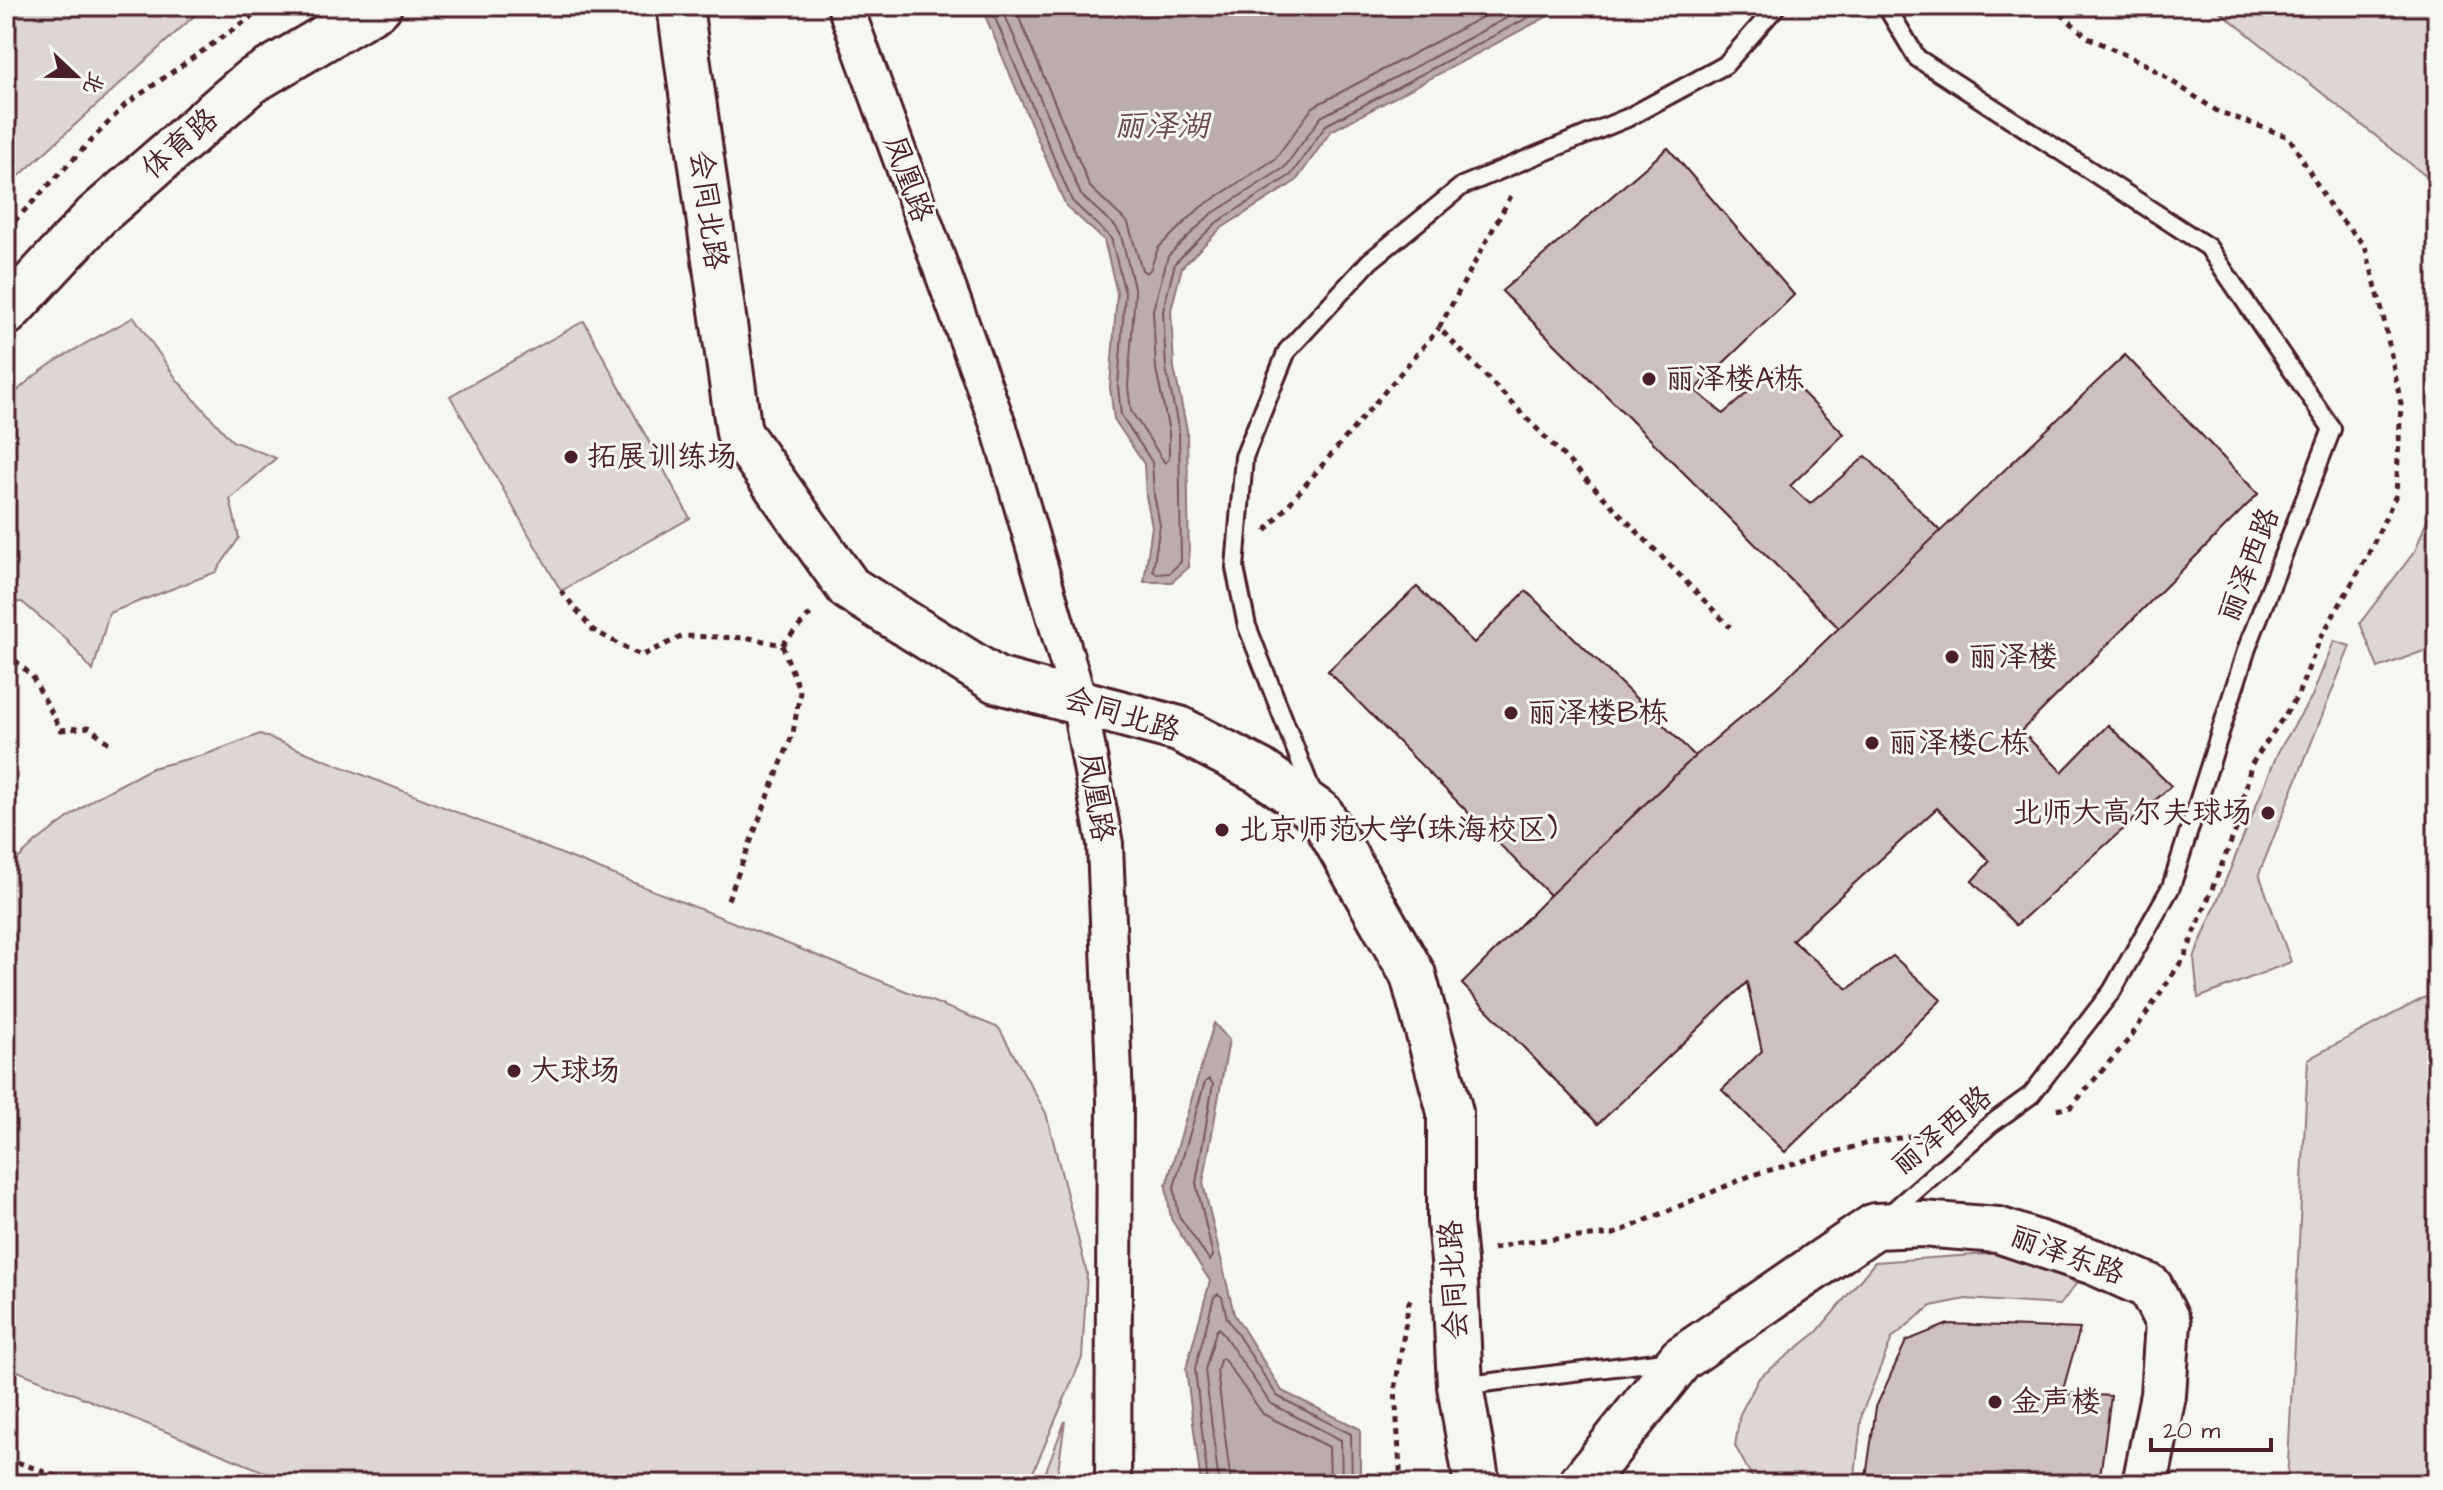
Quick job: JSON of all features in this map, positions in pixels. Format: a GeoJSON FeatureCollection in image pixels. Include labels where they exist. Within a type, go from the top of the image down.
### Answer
{"type":"FeatureCollection","features":[{"type":"Feature","properties":{"kind":"street","name":"体育路"},"geometry":{"type":"LineString","coordinates":[[6,313],[96,216],[250,82],[379,6]]}},
{"type":"Feature","properties":{"kind":"street","name":"会同北路"},"geometry":{"type":"LineString","coordinates":[[680,6],[739,433],[849,588],[996,680],[1179,729],[1260,771],[1321,814],[1413,975],[1450,1112],[1450,1222],[1460,1386],[1477,1484]]}},
{"type":"Feature","properties":{"kind":"street","name":"凤凰路"},"geometry":{"type":"LineString","coordinates":[[845,6],[999,427],[1079,701],[1105,844],[1115,1101],[1113,1484]]}},
{"type":"Feature","properties":{"kind":"street","name":"丽泽东路"},"geometry":{"type":"LineString","coordinates":[[1875,1226],[1922,1224],[1998,1230],[2094,1262],[2150,1287],[2168,1323],[2163,1395],[2145,1484]]}},
{"type":"Feature","properties":{"kind":"street"},"geometry":{"type":"LineString","coordinates":[[1581,1484],[1681,1359],[1875,1226]]}},
{"type":"Feature","properties":{"kind":"lane"},"geometry":{"type":"LineString","coordinates":[[1321,814],[1247,626],[1235,568],[1244,457],[1287,351],[1370,261],[1462,186],[1627,118],[1725,65],[1777,6]]}},
{"type":"Feature","properties":{"kind":"lane","name":"丽泽西路"},"geometry":{"type":"LineString","coordinates":[[1875,1226],[1991,1124],[2031,1095],[2112,991],[2171,887],[2247,648],[2332,429],[2208,247],[1917,58],[1886,6]]}},
{"type":"Feature","properties":{"kind":"lane"},"geometry":{"type":"LineString","coordinates":[[1460,1386],[1681,1359]]}},
{"type":"Feature","properties":{"kind":"path"},"geometry":{"type":"LineString","coordinates":[[6,230],[125,105],[267,6]]}},
{"type":"Feature","properties":{"kind":"path"},"geometry":{"type":"LineString","coordinates":[[1401,1484],[1395,1389],[1409,1302],[1454,1261],[1519,1242],[1614,1234],[1752,1175],[1868,1143],[1991,1124],[2071,1107],[2130,1038],[2185,956],[2237,827],[2251,765],[2297,697],[2320,639],[2368,555],[2396,495],[2401,404],[2365,246],[2331,208],[2289,137],[2217,111],[2147,65],[2087,37],[2052,6]]}},
{"type":"Feature","properties":{"kind":"path"},"geometry":{"type":"LineString","coordinates":[[1235,568],[1439,328],[1532,157]]}},
{"type":"Feature","properties":{"kind":"path"},"geometry":{"type":"LineString","coordinates":[[1439,328],[1730,627]]}},
{"type":"Feature","properties":{"kind":"path"},"geometry":{"type":"LineString","coordinates":[[561,591],[593,630],[641,656],[683,636],[750,638],[782,645],[800,692],[793,733],[727,902]]}},
{"type":"Feature","properties":{"kind":"path"},"geometry":{"type":"LineString","coordinates":[[6,652],[32,676],[61,730],[89,727],[110,744]]}},
{"type":"Feature","properties":{"kind":"path"},"geometry":{"type":"LineString","coordinates":[[6,1458],[78,1484]]}},
{"type":"Feature","properties":{"kind":"shaded area"},"geometry":{"type":"Polygon","coordinates":[[[6,6],[205,6],[6,188],[6,6]]]}},
{"type":"Feature","properties":{"kind":"shaded area"},"geometry":{"type":"Polygon","coordinates":[[[2213,6],[2437,6],[2437,185],[2213,6]]]}},
{"type":"Feature","properties":{"kind":"shaded area"},"geometry":{"type":"Polygon","coordinates":[[[134,317],[178,381],[232,441],[276,458],[230,499],[239,538],[216,572],[109,613],[93,671],[66,639],[22,602],[6,603],[6,405],[16,392],[46,367],[134,317]]]}},
{"type":"Feature","properties":{"kind":"shaded area","name":"拓展训练场"},"geometry":{"type":"Polygon","coordinates":[[[584,321],[690,518],[561,591],[450,396],[584,321]]]}},
{"type":"Feature","properties":{"kind":"shaded area"},"geometry":{"type":"Polygon","coordinates":[[[2437,494],[2437,646],[2378,668],[2360,623],[2415,551],[2437,494]]]}},
{"type":"Feature","properties":{"kind":"shaded area","name":"北师大高尔夫球场"},"geometry":{"type":"Polygon","coordinates":[[[2334,641],[2350,646],[2259,874],[2291,962],[2198,998],[2194,958],[2278,752],[2312,696],[2334,641]]]}},
{"type":"Feature","properties":{"kind":"shaded area","name":"大球场"},"geometry":{"type":"Polygon","coordinates":[[[260,734],[999,1028],[1046,1113],[1087,1273],[1082,1358],[1028,1484],[294,1484],[15,1370],[6,1360],[6,870],[37,841],[95,798],[152,768],[207,754],[260,734]]]}},
{"type":"Feature","properties":{"kind":"shaded area"},"geometry":{"type":"Polygon","coordinates":[[[2437,991],[2437,1484],[2287,1484],[2308,1059],[2437,991]]]}},
{"type":"Feature","properties":{"kind":"shaded area"},"geometry":{"type":"Polygon","coordinates":[[[2001,1253],[2069,1278],[2076,1284],[2060,1305],[1966,1299],[1931,1306],[1892,1338],[1862,1413],[1854,1484],[1756,1484],[1735,1446],[1740,1414],[1759,1378],[1817,1332],[1875,1262],[2001,1253]]]}},
{"type":"Feature","properties":{"kind":"shaded area"},"geometry":{"type":"Polygon","coordinates":[[[1065,1421],[1056,1484],[1041,1484],[1065,1421]]]}},
{"type":"Feature","properties":{"kind":"water","name":"丽泽湖"},"geometry":{"type":"Polygon","coordinates":[[[981,6],[1567,6],[1331,131],[1296,181],[1220,229],[1182,267],[1171,310],[1174,368],[1187,430],[1189,567],[1172,582],[1144,582],[1152,526],[1144,464],[1114,419],[1110,387],[1117,293],[1104,240],[1066,206],[981,6]]]}},
{"type":"Feature","properties":{"kind":"water"},"geometry":{"type":"Polygon","coordinates":[[[1214,1023],[1229,1040],[1203,1183],[1234,1314],[1282,1391],[1360,1429],[1360,1484],[1201,1484],[1186,1369],[1210,1281],[1171,1219],[1166,1186],[1214,1023]]]}},
{"type":"Feature","properties":{"kind":"building","name":"丽泽楼A栋"},"geometry":{"type":"Polygon","coordinates":[[[1668,148],[1794,295],[1695,390],[1723,414],[1777,367],[1844,434],[1790,486],[1810,504],[1866,456],[1941,532],[1839,628],[1502,291],[1668,148]]]}},
{"type":"Feature","properties":{"kind":"building","name":"丽泽楼C栋"},"geometry":{"type":"Polygon","coordinates":[[[1668,148],[1794,295],[1695,390],[1723,414],[1777,367],[1844,434],[1790,486],[1810,504],[1866,456],[1941,532],[2125,355],[2258,494],[2021,731],[2062,772],[2108,725],[2171,786],[2016,925],[1972,881],[1990,861],[1937,808],[1792,940],[1848,989],[1893,956],[1941,1000],[1785,1152],[1722,1090],[1762,1051],[1747,982],[1598,1124],[1462,984],[1550,895],[1328,671],[1417,587],[1474,643],[1526,591],[1695,756],[1776,688],[1839,628],[1502,291],[1668,148]]]}},
{"type":"Feature","properties":{"kind":"building","name":"丽泽楼C栋"},"geometry":{"type":"Polygon","coordinates":[[[2125,355],[2258,494],[2021,731],[2062,772],[2108,725],[2171,786],[2016,925],[1972,881],[1990,861],[1937,808],[1792,940],[1848,989],[1893,956],[1941,1000],[1785,1152],[1722,1090],[1762,1051],[1747,982],[1598,1124],[1462,984],[1695,756],[1776,688],[2125,355]]]}},
{"type":"Feature","properties":{"kind":"building","name":"丽泽楼B栋"},"geometry":{"type":"Polygon","coordinates":[[[1417,587],[1474,643],[1526,591],[1695,756],[1550,895],[1328,671],[1417,587]]]}},
{"type":"Feature","properties":{"kind":"building","name":"金声楼"},"geometry":{"type":"Polygon","coordinates":[[[1948,1324],[2080,1329],[2062,1393],[2111,1396],[2099,1484],[1865,1484],[1876,1407],[1906,1341],[1948,1324]]]}},
{"type":"Feature","properties":{"kind":"place","name":"丽泽楼A栋"},"geometry":{"type":"Point","coordinates":[1649,379]}},
{"type":"Feature","properties":{"kind":"place","name":"拓展训练场"},"geometry":{"type":"Point","coordinates":[571,457]}},
{"type":"Feature","properties":{"kind":"place","name":"丽泽楼"},"geometry":{"type":"Point","coordinates":[1952,657]}},
{"type":"Feature","properties":{"kind":"place","name":"丽泽楼B栋"},"geometry":{"type":"Point","coordinates":[1511,713]}},
{"type":"Feature","properties":{"kind":"place","name":"丽泽楼C栋"},"geometry":{"type":"Point","coordinates":[1872,743]}},
{"type":"Feature","properties":{"kind":"place","name":"北师大高尔夫球场"},"geometry":{"type":"Point","coordinates":[2268,813]}},
{"type":"Feature","properties":{"kind":"place","name":"北京师范大学(珠海校区)"},"geometry":{"type":"Point","coordinates":[1222,830]}},
{"type":"Feature","properties":{"kind":"place","name":"大球场"},"geometry":{"type":"Point","coordinates":[514,1071]}},
{"type":"Feature","properties":{"kind":"place","name":"金声楼"},"geometry":{"type":"Point","coordinates":[1995,1402]}}]}
